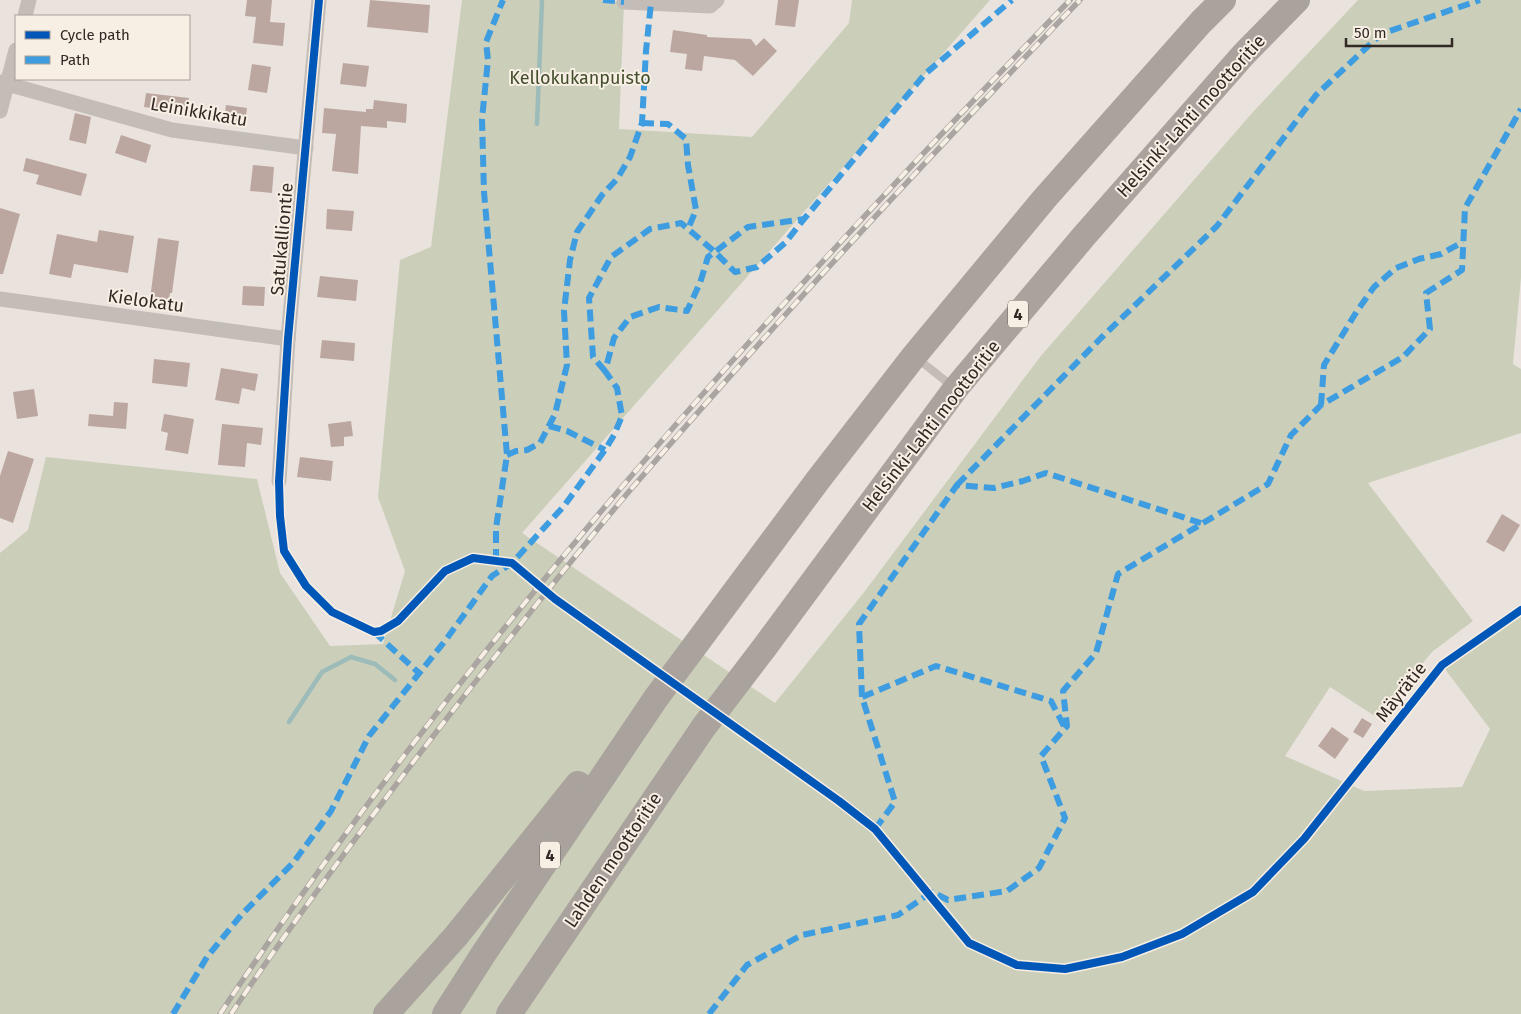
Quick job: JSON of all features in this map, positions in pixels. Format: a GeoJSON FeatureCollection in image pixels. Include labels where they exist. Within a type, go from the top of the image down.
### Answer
{"type":"FeatureCollection","features":[{"type":"Feature","properties":{"kind":"highway","name":"4"},"geometry":{"type":"LineString","coordinates":[[445,1014],[656,698],[914,356],[1045,198],[1223,0]]}},
{"type":"Feature","properties":{"kind":"highway","name":"Helsinki-Lahti moottoritie"},"geometry":{"type":"LineString","coordinates":[[719,707],[956,388],[1167,141],[1244,54],[1297,0]]}},
{"type":"Feature","properties":{"kind":"highway"},"geometry":{"type":"LineString","coordinates":[[386,1014],[456,936],[592,767],[656,698]]}},
{"type":"Feature","properties":{"kind":"highway","name":"Lahden moottoritie"},"geometry":{"type":"LineString","coordinates":[[509,1014],[719,707]]}},
{"type":"Feature","properties":{"kind":"highway"},"geometry":{"type":"LineString","coordinates":[[517,1014],[560,938]]}},
{"type":"Feature","properties":{"kind":"street"},"geometry":{"type":"LineString","coordinates":[[25,15],[29,0]]}},
{"type":"Feature","properties":{"kind":"street","name":"Satukalliontie"},"geometry":{"type":"LineString","coordinates":[[278,481],[288,339],[319,0]]}},
{"type":"Feature","properties":{"kind":"street"},"geometry":{"type":"LineString","coordinates":[[624,2],[710,6],[717,0]]}},
{"type":"Feature","properties":{"kind":"street"},"geometry":{"type":"LineString","coordinates":[[0,111],[4,83],[15,53]]}},
{"type":"Feature","properties":{"kind":"street","name":"Leinikkikatu"},"geometry":{"type":"LineString","coordinates":[[4,83],[172,130],[306,148]]}},
{"type":"Feature","properties":{"kind":"street","name":"Kielokatu"},"geometry":{"type":"LineString","coordinates":[[0,299],[288,339]]}},
{"type":"Feature","properties":{"kind":"lane"},"geometry":{"type":"LineString","coordinates":[[914,356],[956,388]]}},
{"type":"Feature","properties":{"kind":"lane","name":"Mäyrätie"},"geometry":{"type":"LineString","coordinates":[[1344,791],[1442,665],[1521,610]]}},
{"type":"Feature","properties":{"kind":"green space","name":"Kellokukanpuisto"},"geometry":{"type":"Polygon","coordinates":[[[462,0],[600,0],[624,2],[619,129],[752,137],[849,23],[852,0],[990,0],[522,533],[775,703],[865,591],[1040,357],[1253,112],[1358,0],[1521,0],[1521,277],[1513,364],[1521,369],[1521,433],[1368,483],[1473,621],[1432,652],[1378,718],[1330,687],[1285,756],[1364,791],[1462,787],[1490,729],[1442,665],[1521,610],[1521,1014],[0,1014],[0,553],[28,530],[46,457],[257,479],[280,573],[330,646],[383,644],[405,571],[378,497],[400,260],[431,247],[462,0]]]}},
{"type":"Feature","properties":{"kind":"building"},"geometry":{"type":"Polygon","coordinates":[[[247,0],[272,0],[270,22],[285,23],[283,46],[253,43],[256,17],[245,16],[247,0]]]}},
{"type":"Feature","properties":{"kind":"building"},"geometry":{"type":"Polygon","coordinates":[[[370,0],[430,5],[428,33],[367,27],[370,0]]]}},
{"type":"Feature","properties":{"kind":"building"},"geometry":{"type":"Polygon","coordinates":[[[778,0],[799,0],[795,27],[775,25],[778,0]]]}},
{"type":"Feature","properties":{"kind":"building"},"geometry":{"type":"Polygon","coordinates":[[[673,30],[707,35],[707,37],[751,39],[756,46],[764,38],[777,51],[753,76],[735,60],[704,56],[702,71],[685,69],[687,54],[670,52],[673,30]]]}},
{"type":"Feature","properties":{"kind":"building"},"geometry":{"type":"Polygon","coordinates":[[[343,63],[369,66],[366,87],[340,84],[343,63]]]}},
{"type":"Feature","properties":{"kind":"building"},"geometry":{"type":"Polygon","coordinates":[[[252,64],[271,67],[267,93],[248,90],[252,64]]]}},
{"type":"Feature","properties":{"kind":"building"},"geometry":{"type":"Polygon","coordinates":[[[146,93],[189,98],[187,113],[144,107],[146,93]]]}},
{"type":"Feature","properties":{"kind":"building"},"geometry":{"type":"Polygon","coordinates":[[[374,100],[407,104],[406,123],[387,121],[387,128],[361,126],[358,174],[332,171],[336,134],[322,133],[324,108],[366,112],[366,109],[373,109],[374,100]]]}},
{"type":"Feature","properties":{"kind":"building"},"geometry":{"type":"Polygon","coordinates":[[[226,105],[247,108],[245,124],[224,121],[226,105]]]}},
{"type":"Feature","properties":{"kind":"building"},"geometry":{"type":"Polygon","coordinates":[[[75,113],[91,117],[86,144],[69,140],[75,113]]]}},
{"type":"Feature","properties":{"kind":"building"},"geometry":{"type":"Polygon","coordinates":[[[121,135],[151,145],[146,163],[115,153],[121,135]]]}},
{"type":"Feature","properties":{"kind":"building"},"geometry":{"type":"Polygon","coordinates":[[[26,158],[87,174],[81,196],[36,184],[39,175],[23,171],[26,158]]]}},
{"type":"Feature","properties":{"kind":"building"},"geometry":{"type":"Polygon","coordinates":[[[253,165],[274,167],[272,193],[250,191],[253,165]]]}},
{"type":"Feature","properties":{"kind":"building"},"geometry":{"type":"Polygon","coordinates":[[[0,208],[20,214],[3,274],[0,274],[0,208]]]}},
{"type":"Feature","properties":{"kind":"building"},"geometry":{"type":"Polygon","coordinates":[[[327,209],[354,211],[352,231],[326,229],[327,209]]]}},
{"type":"Feature","properties":{"kind":"building"},"geometry":{"type":"Polygon","coordinates":[[[99,230],[134,236],[128,273],[74,264],[71,278],[49,274],[57,234],[97,242],[99,230]]]}},
{"type":"Feature","properties":{"kind":"building"},"geometry":{"type":"Polygon","coordinates":[[[158,238],[179,241],[172,293],[170,293],[169,301],[150,299],[158,238]]]}},
{"type":"Feature","properties":{"kind":"building"},"geometry":{"type":"Polygon","coordinates":[[[320,276],[358,280],[356,301],[317,297],[320,276]]]}},
{"type":"Feature","properties":{"kind":"building"},"geometry":{"type":"Polygon","coordinates":[[[243,286],[265,287],[264,306],[242,305],[243,286]]]}},
{"type":"Feature","properties":{"kind":"building"},"geometry":{"type":"Polygon","coordinates":[[[322,340],[355,343],[354,361],[320,358],[322,340]]]}},
{"type":"Feature","properties":{"kind":"building"},"geometry":{"type":"Polygon","coordinates":[[[154,359],[190,363],[187,387],[152,383],[154,359]]]}},
{"type":"Feature","properties":{"kind":"building"},"geometry":{"type":"Polygon","coordinates":[[[221,368],[258,374],[255,391],[242,388],[239,404],[215,400],[221,368]]]}},
{"type":"Feature","properties":{"kind":"building"},"geometry":{"type":"Polygon","coordinates":[[[34,389],[38,416],[17,419],[13,392],[34,389]]]}},
{"type":"Feature","properties":{"kind":"building"},"geometry":{"type":"Polygon","coordinates":[[[114,402],[128,403],[126,429],[88,426],[89,414],[113,416],[114,402]]]}},
{"type":"Feature","properties":{"kind":"building"},"geometry":{"type":"Polygon","coordinates":[[[164,414],[194,419],[188,454],[165,450],[168,433],[161,431],[164,414]]]}},
{"type":"Feature","properties":{"kind":"building"},"geometry":{"type":"Polygon","coordinates":[[[351,421],[353,436],[344,437],[344,446],[331,447],[328,424],[351,421]]]}},
{"type":"Feature","properties":{"kind":"building"},"geometry":{"type":"Polygon","coordinates":[[[222,424],[263,428],[261,445],[247,443],[245,467],[218,465],[222,424]]]}},
{"type":"Feature","properties":{"kind":"building"},"geometry":{"type":"Polygon","coordinates":[[[8,451],[34,459],[13,523],[0,518],[0,476],[8,451]]]}},
{"type":"Feature","properties":{"kind":"building"},"geometry":{"type":"Polygon","coordinates":[[[300,457],[333,461],[331,481],[297,477],[300,457]]]}},
{"type":"Feature","properties":{"kind":"building"},"geometry":{"type":"Polygon","coordinates":[[[1502,514],[1520,525],[1504,552],[1486,542],[1502,514]]]}},
{"type":"Feature","properties":{"kind":"building"},"geometry":{"type":"Polygon","coordinates":[[[1362,718],[1372,724],[1363,738],[1353,732],[1362,718]]]}},
{"type":"Feature","properties":{"kind":"building"},"geometry":{"type":"Polygon","coordinates":[[[1332,727],[1349,739],[1335,759],[1318,746],[1332,727]]]}},
{"type":"Feature","properties":{"kind":"waterway"},"geometry":{"type":"LineString","coordinates":[[537,124],[542,0]]}},
{"type":"Feature","properties":{"kind":"waterway"},"geometry":{"type":"LineString","coordinates":[[289,722],[322,672],[351,657],[375,664],[395,680]]}},
{"type":"Feature","properties":{"kind":"railway"},"geometry":{"type":"LineString","coordinates":[[220,1014],[314,877],[413,744],[515,615],[621,488],[730,363],[842,240],[1070,0]]}},
{"type":"Feature","properties":{"kind":"railway"},"geometry":{"type":"LineString","coordinates":[[231,1014],[311,899],[394,787],[559,576],[626,495],[793,306],[964,121],[1080,0]]}},
{"type":"Feature","properties":{"kind":"marked path"},"geometry":{"type":"LineString","coordinates":[[496,561],[496,528],[507,455],[484,192],[482,119],[488,60],[486,42],[503,0]]}},
{"type":"Feature","properties":{"kind":"marked path"},"geometry":{"type":"LineString","coordinates":[[603,0],[624,2]]}},
{"type":"Feature","properties":{"kind":"marked path"},"geometry":{"type":"LineString","coordinates":[[173,1014],[207,957],[242,914],[293,863],[331,811],[369,736],[445,641],[492,576],[512,563],[564,506],[605,450],[622,416],[617,388],[605,371],[614,338],[630,317],[659,307],[687,311],[700,283],[708,257],[748,227],[804,219],[925,74],[1012,0]]}},
{"type":"Feature","properties":{"kind":"marked path"},"geometry":{"type":"LineString","coordinates":[[957,485],[1101,338],[1217,226],[1316,95],[1381,34],[1480,0]]}},
{"type":"Feature","properties":{"kind":"marked path"},"geometry":{"type":"LineString","coordinates":[[507,455],[516,451],[527,450],[540,443],[555,414],[567,365],[564,311],[570,260],[577,232],[602,195],[617,179],[630,157],[642,123],[651,3]]}},
{"type":"Feature","properties":{"kind":"marked path"},"geometry":{"type":"LineString","coordinates":[[709,1014],[747,965],[802,935],[898,915],[932,892],[948,900],[1007,891],[1039,868],[1065,818],[1041,756],[1067,726],[1063,691],[1096,653],[1118,574],[1268,484],[1291,435],[1321,405],[1403,357],[1430,329],[1426,293],[1462,270],[1465,208],[1521,109]]}},
{"type":"Feature","properties":{"kind":"marked path"},"geometry":{"type":"LineString","coordinates":[[642,123],[668,124],[686,139],[688,165],[696,210],[688,229]]}},
{"type":"Feature","properties":{"kind":"marked path"},"geometry":{"type":"LineString","coordinates":[[605,371],[593,357],[589,298],[611,257],[650,229],[681,223],[735,272],[757,267],[785,243],[804,219]]}},
{"type":"Feature","properties":{"kind":"marked path"},"geometry":{"type":"LineString","coordinates":[[1321,405],[1324,365],[1374,287],[1396,268],[1419,259],[1441,254],[1463,242]]}},
{"type":"Feature","properties":{"kind":"marked path"},"geometry":{"type":"LineString","coordinates":[[549,426],[567,431],[605,450]]}},
{"type":"Feature","properties":{"kind":"marked path"},"geometry":{"type":"LineString","coordinates":[[862,697],[859,624],[957,485],[994,488],[1046,473],[1201,523]]}},
{"type":"Feature","properties":{"kind":"marked path"},"geometry":{"type":"LineString","coordinates":[[374,632],[419,673]]}},
{"type":"Feature","properties":{"kind":"marked path"},"geometry":{"type":"LineString","coordinates":[[875,829],[895,802],[862,697],[936,666],[1051,701],[1065,728]]}},
{"type":"Feature","properties":{"kind":"cycle path"},"geometry":{"type":"LineString","coordinates":[[319,0],[288,339],[279,481],[284,551],[306,586],[332,612],[374,632],[381,631],[398,621],[445,571],[473,558],[512,563],[555,599],[839,801],[875,829],[969,943],[1017,965],[1065,969],[1122,957],[1182,934],[1253,892],[1304,839],[1442,665],[1521,610]]}}]}
